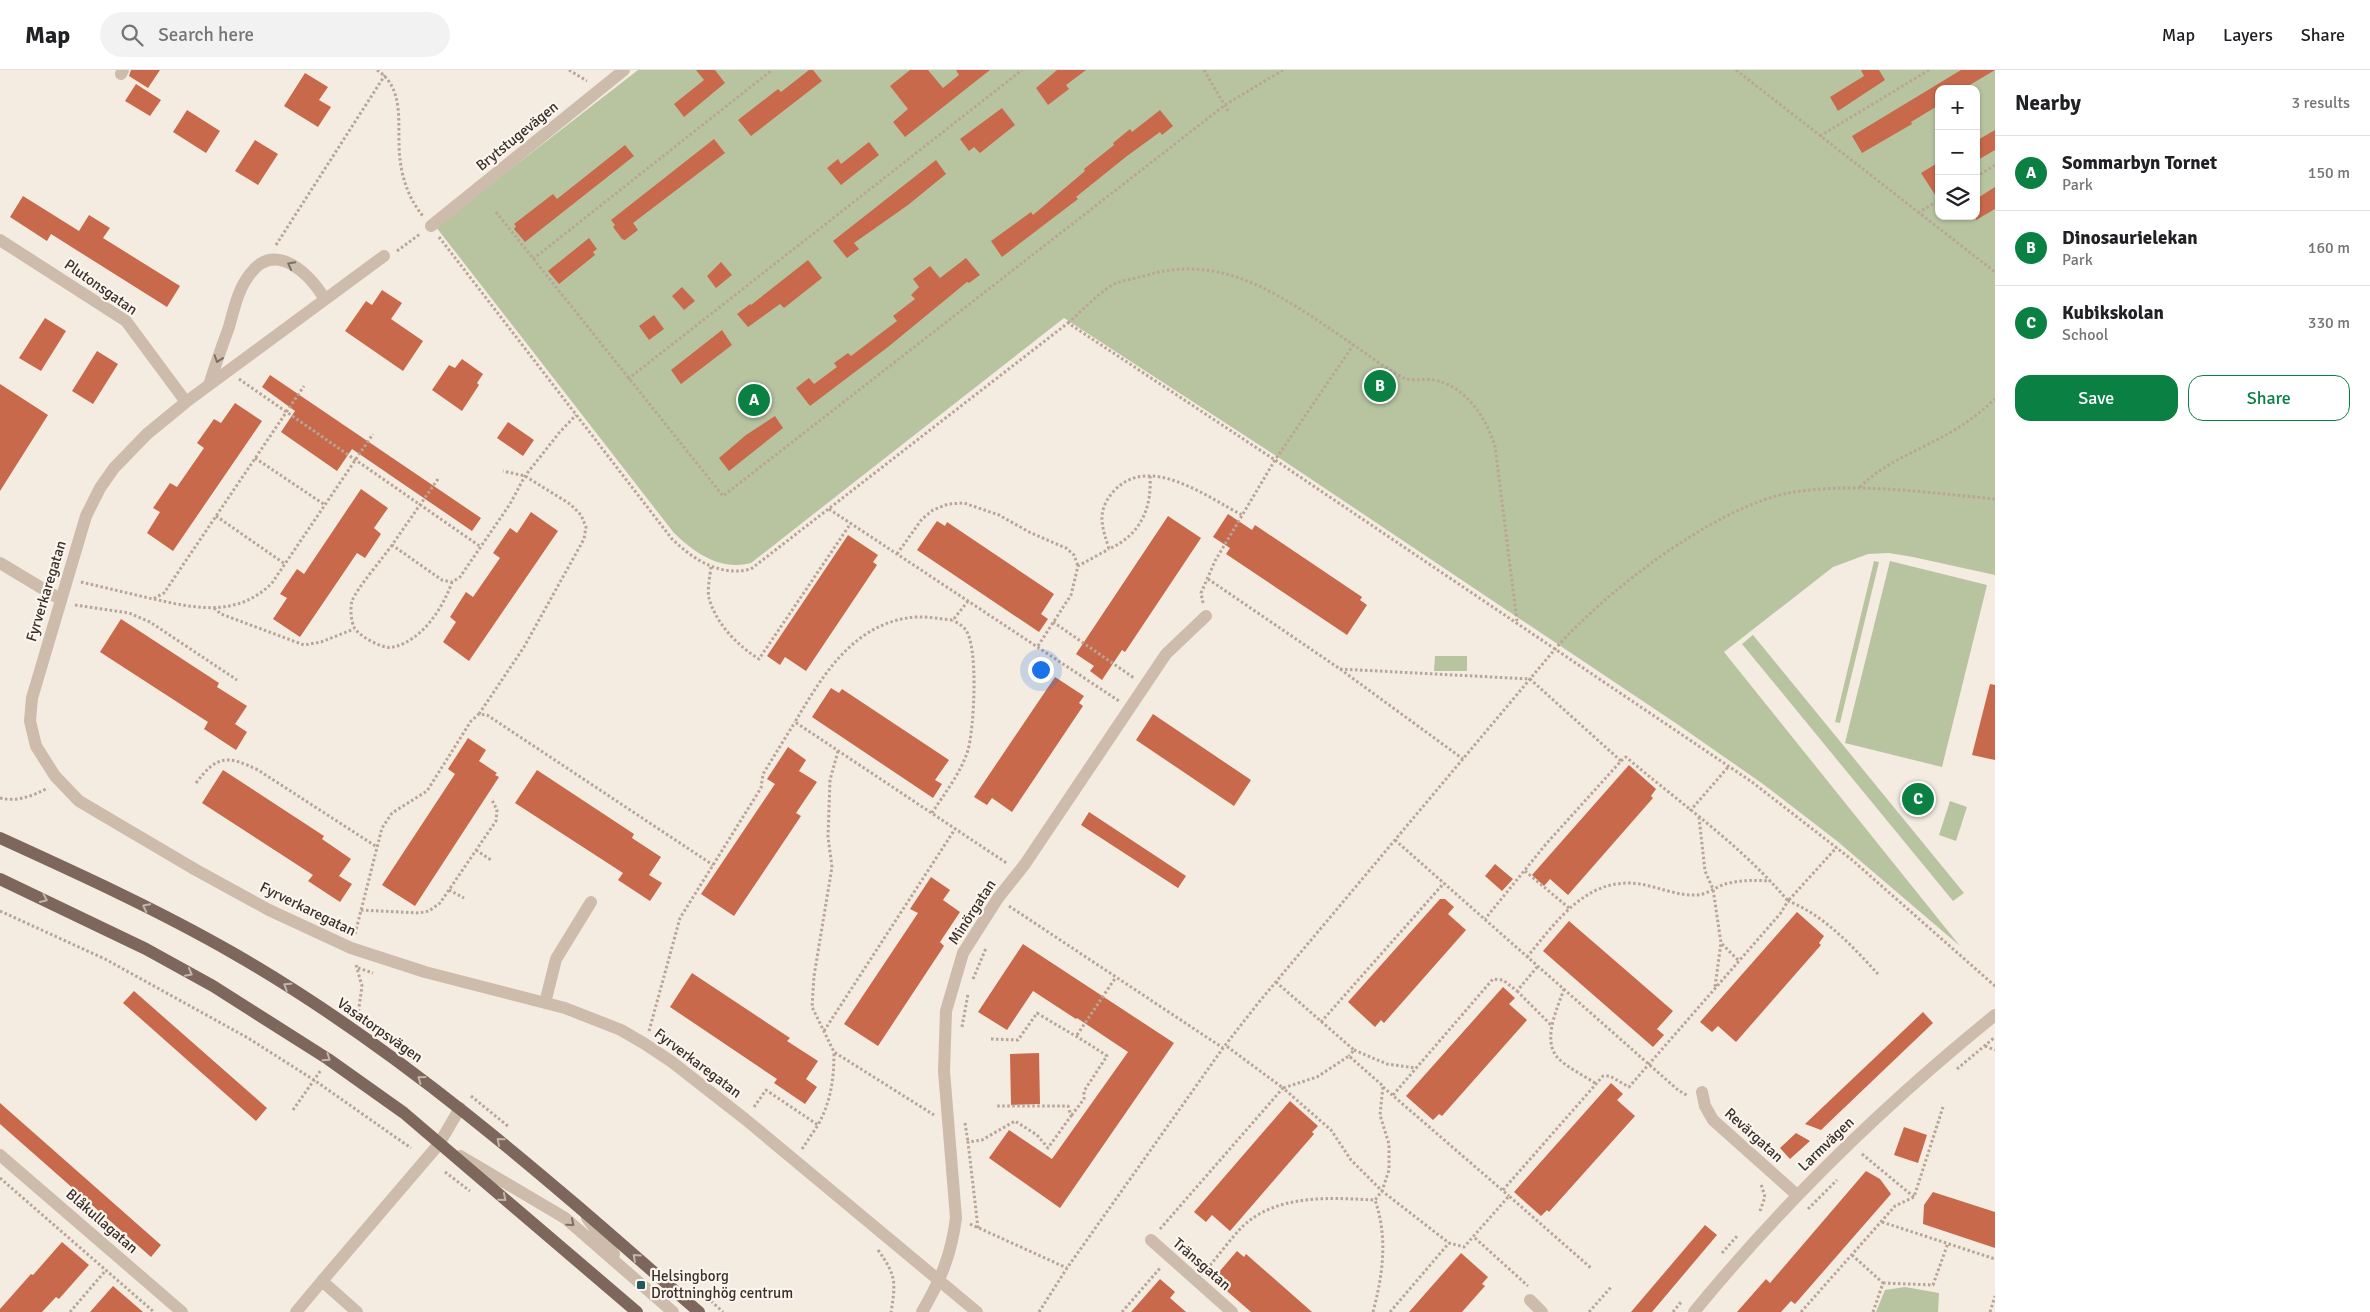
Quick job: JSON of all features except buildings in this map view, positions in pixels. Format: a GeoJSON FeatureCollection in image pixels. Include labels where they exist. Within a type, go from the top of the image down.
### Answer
{"type":"FeatureCollection","features":[{"type":"Feature","properties":{"kind":"main road","name":"Vasatorpsvägen"},"geometry":{"type":"LineString","coordinates":[[0,838],[107,887],[234,954],[378,1048],[460,1108],[578,1205],[699,1312]]}},
{"type":"Feature","properties":{"kind":"main road"},"geometry":{"type":"LineString","coordinates":[[0,879],[146,949],[247,1006],[356,1078],[404,1113],[637,1312]]}},
{"type":"Feature","properties":{"kind":"street","name":"Brytstugevägen"},"geometry":{"type":"LineString","coordinates":[[431,226],[624,70]]}},
{"type":"Feature","properties":{"kind":"street","name":"Plutonsgatan"},"geometry":{"type":"LineString","coordinates":[[0,240],[126,321],[186,402]]}},
{"type":"Feature","properties":{"kind":"street","name":"Fyrverkaregatan"},"geometry":{"type":"LineString","coordinates":[[384,256],[186,402],[124,456],[100,488],[86,516],[36,681],[29,714],[36,746],[48,767],[74,797],[196,870],[269,910],[351,948],[424,972],[544,1003],[603,1023],[645,1044],[672,1062],[745,1119],[940,1281]]}},
{"type":"Feature","properties":{"kind":"street"},"geometry":{"type":"LineString","coordinates":[[208,386],[241,290],[251,272],[265,262],[280,260],[292,265],[315,284],[325,299]]}},
{"type":"Feature","properties":{"kind":"street"},"geometry":{"type":"LineString","coordinates":[[0,563],[60,601]]}},
{"type":"Feature","properties":{"kind":"street","name":"Minörgatan"},"geometry":{"type":"LineString","coordinates":[[922,1312],[940,1281],[953,1238],[956,1218],[944,1071],[946,1011],[963,953],[998,898],[1019,872],[1166,654],[1206,616]]}},
{"type":"Feature","properties":{"kind":"street"},"geometry":{"type":"LineString","coordinates":[[544,1003],[556,959],[591,902]]}},
{"type":"Feature","properties":{"kind":"street","name":"Larmvägen"},"geometry":{"type":"LineString","coordinates":[[1694,1312],[1734,1263],[1797,1195],[1902,1093],[1995,1015]]}},
{"type":"Feature","properties":{"kind":"street","name":"Revärgatan"},"geometry":{"type":"LineString","coordinates":[[1702,1092],[1704,1106],[1713,1120],[1797,1195]]}},
{"type":"Feature","properties":{"kind":"street"},"geometry":{"type":"LineString","coordinates":[[296,1312],[439,1144],[460,1108]]}},
{"type":"Feature","properties":{"kind":"street"},"geometry":{"type":"LineString","coordinates":[[439,1144],[565,1218],[673,1312]]}},
{"type":"Feature","properties":{"kind":"street","name":"Blåkullagatan"},"geometry":{"type":"LineString","coordinates":[[0,1155],[182,1312]]}},
{"type":"Feature","properties":{"kind":"street"},"geometry":{"type":"LineString","coordinates":[[578,1205],[629,1274]]}},
{"type":"Feature","properties":{"kind":"street","name":"Tränsgatan"},"geometry":{"type":"LineString","coordinates":[[1151,1240],[1232,1312]]}},
{"type":"Feature","properties":{"kind":"street"},"geometry":{"type":"LineString","coordinates":[[322,1281],[357,1312]]}},
{"type":"Feature","properties":{"kind":"street"},"geometry":{"type":"LineString","coordinates":[[940,1281],[977,1312]]}},
{"type":"Feature","properties":{"kind":"street"},"geometry":{"type":"LineString","coordinates":[[1532,1296],[1542,1312]]}},
{"type":"Feature","properties":{"kind":"path"},"geometry":{"type":"LineString","coordinates":[[377,70],[385,75],[396,92],[399,155],[405,181],[418,211],[672,539],[691,556],[711,567],[731,572],[751,569],[1068,323],[1116,283],[1170,270],[1187,268],[1212,271],[1254,282],[1354,344],[1406,380],[1424,378],[1442,382],[1464,396],[1482,414],[1495,446],[1517,622]]}},
{"type":"Feature","properties":{"kind":"path"},"geometry":{"type":"LineString","coordinates":[[569,70],[600,90]]}},
{"type":"Feature","properties":{"kind":"path"},"geometry":{"type":"LineString","coordinates":[[533,258],[772,70]]}},
{"type":"Feature","properties":{"kind":"path"},"geometry":{"type":"LineString","coordinates":[[628,379],[1022,70]]}},
{"type":"Feature","properties":{"kind":"path"},"geometry":{"type":"LineString","coordinates":[[1204,70],[1228,111]]}},
{"type":"Feature","properties":{"kind":"path"},"geometry":{"type":"LineString","coordinates":[[496,212],[723,496],[1225,105],[1282,70]]}},
{"type":"Feature","properties":{"kind":"path"},"geometry":{"type":"LineString","coordinates":[[1736,70],[1995,272]]}},
{"type":"Feature","properties":{"kind":"path"},"geometry":{"type":"LineString","coordinates":[[1820,136],[1929,70]]}},
{"type":"Feature","properties":{"kind":"path"},"geometry":{"type":"LineString","coordinates":[[265,262],[385,75]]}},
{"type":"Feature","properties":{"kind":"path"},"geometry":{"type":"LineString","coordinates":[[1979,175],[1995,165]]}},
{"type":"Feature","properties":{"kind":"path"},"geometry":{"type":"LineString","coordinates":[[1918,212],[1935,202]]}},
{"type":"Feature","properties":{"kind":"path"},"geometry":{"type":"LineString","coordinates":[[384,256],[388,258],[431,226]]}},
{"type":"Feature","properties":{"kind":"path"},"geometry":{"type":"LineString","coordinates":[[1068,323],[1276,460],[1729,766],[1837,847],[1995,986]]}},
{"type":"Feature","properties":{"kind":"path"},"geometry":{"type":"LineString","coordinates":[[1206,616],[1202,593],[1215,562],[1276,460],[1354,344]]}},
{"type":"Feature","properties":{"kind":"path"},"geometry":{"type":"LineString","coordinates":[[230,370],[244,384],[480,547]]}},
{"type":"Feature","properties":{"kind":"path"},"geometry":{"type":"LineString","coordinates":[[153,599],[164,593],[304,386]]}},
{"type":"Feature","properties":{"kind":"path"},"geometry":{"type":"LineString","coordinates":[[1860,487],[1873,475],[1946,435],[1995,399]]}},
{"type":"Feature","properties":{"kind":"path"},"geometry":{"type":"LineString","coordinates":[[438,479],[352,602],[351,618],[354,629],[372,642],[390,648],[406,644],[420,633],[447,596],[452,582],[460,577],[510,504],[525,476],[576,415]]}},
{"type":"Feature","properties":{"kind":"path"},"geometry":{"type":"LineString","coordinates":[[67,579],[191,608],[214,608],[245,601],[262,593],[285,564],[373,434]]}},
{"type":"Feature","properties":{"kind":"path"},"geometry":{"type":"LineString","coordinates":[[255,458],[325,505]]}},
{"type":"Feature","properties":{"kind":"path"},"geometry":{"type":"LineString","coordinates":[[351,948],[382,828],[392,813],[427,791],[471,721],[479,714],[524,647],[584,539],[586,527],[581,514],[570,504],[525,476],[503,471]]}},
{"type":"Feature","properties":{"kind":"path"},"geometry":{"type":"LineString","coordinates":[[1109,549],[1100,514],[1107,499],[1121,483],[1143,476],[1164,477],[1184,484],[1242,516]]}},
{"type":"Feature","properties":{"kind":"path"},"geometry":{"type":"LineString","coordinates":[[1078,566],[1122,543],[1136,529],[1149,506],[1150,476]]}},
{"type":"Feature","properties":{"kind":"path"},"geometry":{"type":"LineString","coordinates":[[1039,1312],[1067,1268],[1224,1047],[1463,758],[1584,617],[1620,587],[1672,550],[1724,518],[1778,495],[1860,487],[1995,500]]}},
{"type":"Feature","properties":{"kind":"path"},"geometry":{"type":"LineString","coordinates":[[897,554],[922,519],[933,510],[948,504],[964,504],[999,515],[1039,537],[1066,548],[1074,555],[1078,566],[1071,595],[1038,647]]}},
{"type":"Feature","properties":{"kind":"path"},"geometry":{"type":"LineString","coordinates":[[829,509],[1130,708]]}},
{"type":"Feature","properties":{"kind":"path"},"geometry":{"type":"LineString","coordinates":[[216,516],[285,564]]}},
{"type":"Feature","properties":{"kind":"path"},"geometry":{"type":"LineString","coordinates":[[711,567],[709,598],[722,624],[742,648],[759,659],[851,523]]}},
{"type":"Feature","properties":{"kind":"path"},"geometry":{"type":"LineString","coordinates":[[392,545],[442,580],[452,582]]}},
{"type":"Feature","properties":{"kind":"path"},"geometry":{"type":"LineString","coordinates":[[1208,579],[1340,669],[1463,758]]}},
{"type":"Feature","properties":{"kind":"path"},"geometry":{"type":"LineString","coordinates":[[953,620],[968,600]]}},
{"type":"Feature","properties":{"kind":"path"},"geometry":{"type":"LineString","coordinates":[[60,601],[130,613],[150,622],[237,680]]}},
{"type":"Feature","properties":{"kind":"path"},"geometry":{"type":"LineString","coordinates":[[214,608],[221,614],[304,645],[321,642],[354,629]]}},
{"type":"Feature","properties":{"kind":"path"},"geometry":{"type":"LineString","coordinates":[[645,1044],[680,918],[761,788],[764,774],[821,679],[836,660],[860,638],[883,625],[908,617],[953,620],[966,629],[970,638],[974,692],[972,730],[967,752],[932,813]]}},
{"type":"Feature","properties":{"kind":"path"},"geometry":{"type":"LineString","coordinates":[[1053,622],[1145,685]]}},
{"type":"Feature","properties":{"kind":"path"},"geometry":{"type":"LineString","coordinates":[[1340,669],[1530,679],[1621,761]]}},
{"type":"Feature","properties":{"kind":"path"},"geometry":{"type":"LineString","coordinates":[[479,714],[487,715],[495,720],[713,865]]}},
{"type":"Feature","properties":{"kind":"path"},"geometry":{"type":"LineString","coordinates":[[795,722],[1019,872]]}},
{"type":"Feature","properties":{"kind":"path"},"geometry":{"type":"LineString","coordinates":[[795,1160],[828,1107],[834,1078],[834,1052],[812,1007],[814,976],[832,868],[828,836],[830,780],[838,751]]}},
{"type":"Feature","properties":{"kind":"path"},"geometry":{"type":"LineString","coordinates":[[1485,919],[1546,844],[1626,757],[1690,811],[1699,816],[1771,881],[1788,901],[1804,907],[1819,918],[1856,951],[1878,974]]}},
{"type":"Feature","properties":{"kind":"path"},"geometry":{"type":"LineString","coordinates":[[196,783],[209,766],[224,760],[240,762],[258,770],[377,848]]}},
{"type":"Feature","properties":{"kind":"path"},"geometry":{"type":"LineString","coordinates":[[1690,811],[1729,766]]}},
{"type":"Feature","properties":{"kind":"path"},"geometry":{"type":"LineString","coordinates":[[0,798],[9,800],[31,797],[60,782]]}},
{"type":"Feature","properties":{"kind":"path"},"geometry":{"type":"LineString","coordinates":[[361,910],[419,913],[429,911],[440,903],[496,821],[497,810],[492,800]]}},
{"type":"Feature","properties":{"kind":"path"},"geometry":{"type":"LineString","coordinates":[[1699,816],[1705,871],[1712,889],[1721,943],[1715,988]]}},
{"type":"Feature","properties":{"kind":"path"},"geometry":{"type":"LineString","coordinates":[[824,1031],[955,829]]}},
{"type":"Feature","properties":{"kind":"path"},"geometry":{"type":"LineString","coordinates":[[1395,840],[1678,1090],[1704,1106]]}},
{"type":"Feature","properties":{"kind":"path"},"geometry":{"type":"LineString","coordinates":[[1503,1190],[1595,1083],[1604,1076],[1610,1076],[1629,1087],[1788,901],[1837,847]]}},
{"type":"Feature","properties":{"kind":"path"},"geometry":{"type":"LineString","coordinates":[[476,850],[491,860]]}},
{"type":"Feature","properties":{"kind":"path"},"geometry":{"type":"LineString","coordinates":[[1525,871],[1569,908]]}},
{"type":"Feature","properties":{"kind":"path"},"geometry":{"type":"LineString","coordinates":[[1527,957],[1569,908],[1591,892],[1610,885],[1627,882],[1697,895],[1726,884],[1752,880],[1771,881]]}},
{"type":"Feature","properties":{"kind":"path"},"geometry":{"type":"LineString","coordinates":[[1321,1022],[1444,883]]}},
{"type":"Feature","properties":{"kind":"path"},"geometry":{"type":"LineString","coordinates":[[449,890],[464,898]]}},
{"type":"Feature","properties":{"kind":"path"},"geometry":{"type":"LineString","coordinates":[[998,898],[1283,1088],[1331,1130],[1351,1160],[1382,1191],[1449,1243],[1464,1247],[1510,1196]]}},
{"type":"Feature","properties":{"kind":"path"},"geometry":{"type":"LineString","coordinates":[[1006,915],[1011,907]]}},
{"type":"Feature","properties":{"kind":"path"},"geometry":{"type":"LineString","coordinates":[[0,911],[105,959],[248,1038],[314,1080],[411,1148]]}},
{"type":"Feature","properties":{"kind":"path"},"geometry":{"type":"LineString","coordinates":[[962,1034],[970,987],[981,957],[991,940]]}},
{"type":"Feature","properties":{"kind":"path"},"geometry":{"type":"LineString","coordinates":[[1721,943],[1739,960]]}},
{"type":"Feature","properties":{"kind":"path"},"geometry":{"type":"LineString","coordinates":[[1517,991],[1538,966]]}},
{"type":"Feature","properties":{"kind":"path"},"geometry":{"type":"LineString","coordinates":[[357,968],[373,973]]}},
{"type":"Feature","properties":{"kind":"path"},"geometry":{"type":"LineString","coordinates":[[1077,1035],[1116,977]]}},
{"type":"Feature","properties":{"kind":"path"},"geometry":{"type":"LineString","coordinates":[[1393,1095],[1493,979],[1503,980],[1517,991],[1552,1026]]}},
{"type":"Feature","properties":{"kind":"path"},"geometry":{"type":"LineString","coordinates":[[1276,982],[1354,1050],[1387,1064],[1416,1068]]}},
{"type":"Feature","properties":{"kind":"path"},"geometry":{"type":"LineString","coordinates":[[1564,989],[1552,1026],[1551,1046],[1556,1056],[1595,1083]]}},
{"type":"Feature","properties":{"kind":"path"},"geometry":{"type":"LineString","coordinates":[[968,1142],[982,1140],[1015,1121],[1037,1135],[1048,1148],[1084,1099],[1084,1091],[1107,1056],[1077,1035],[1066,1032],[1037,1013],[1018,1040],[991,1038]]}},
{"type":"Feature","properties":{"kind":"path"},"geometry":{"type":"LineString","coordinates":[[1956,1070],[1995,1037]]}},
{"type":"Feature","properties":{"kind":"path"},"geometry":{"type":"LineString","coordinates":[[1985,1046],[1995,1050]]}},
{"type":"Feature","properties":{"kind":"path"},"geometry":{"type":"LineString","coordinates":[[1151,1240],[1283,1088],[1317,1077],[1349,1056],[1354,1050]]}},
{"type":"Feature","properties":{"kind":"path"},"geometry":{"type":"LineString","coordinates":[[834,1052],[925,1110],[948,1121]]}},
{"type":"Feature","properties":{"kind":"path"},"geometry":{"type":"LineString","coordinates":[[1349,1056],[1591,1268]]}},
{"type":"Feature","properties":{"kind":"path"},"geometry":{"type":"LineString","coordinates":[[1373,1312],[1381,1282],[1384,1251],[1381,1218],[1376,1200],[1382,1191],[1389,1170],[1389,1144],[1380,1115],[1383,1086]]}},
{"type":"Feature","properties":{"kind":"path"},"geometry":{"type":"LineString","coordinates":[[745,1119],[766,1090],[818,1125]]}},
{"type":"Feature","properties":{"kind":"path"},"geometry":{"type":"LineString","coordinates":[[996,1106],[1068,1106],[1071,1116]]}},
{"type":"Feature","properties":{"kind":"path"},"geometry":{"type":"LineString","coordinates":[[1802,1312],[1896,1206],[1914,1197],[1943,1107]]}},
{"type":"Feature","properties":{"kind":"path"},"geometry":{"type":"LineString","coordinates":[[964,1117],[978,1228]]}},
{"type":"Feature","properties":{"kind":"path"},"geometry":{"type":"LineString","coordinates":[[1856,1161],[1869,1148]]}},
{"type":"Feature","properties":{"kind":"path"},"geometry":{"type":"LineString","coordinates":[[1862,1154],[1914,1197]]}},
{"type":"Feature","properties":{"kind":"path"},"geometry":{"type":"LineString","coordinates":[[1806,1212],[1843,1173]]}},
{"type":"Feature","properties":{"kind":"path"},"geometry":{"type":"LineString","coordinates":[[0,1178],[154,1312]]}},
{"type":"Feature","properties":{"kind":"path"},"geometry":{"type":"LineString","coordinates":[[1757,1179],[1765,1192],[1764,1205],[1758,1214]]}},
{"type":"Feature","properties":{"kind":"path"},"geometry":{"type":"LineString","coordinates":[[1196,1281],[1242,1228],[1254,1218],[1283,1204],[1314,1198],[1376,1200]]}},
{"type":"Feature","properties":{"kind":"path"},"geometry":{"type":"LineString","coordinates":[[956,1218],[1067,1268]]}},
{"type":"Feature","properties":{"kind":"path"},"geometry":{"type":"LineString","coordinates":[[1881,1222],[1995,1259]]}},
{"type":"Feature","properties":{"kind":"path"},"geometry":{"type":"LineString","coordinates":[[1717,1259],[1741,1232]]}},
{"type":"Feature","properties":{"kind":"path"},"geometry":{"type":"LineString","coordinates":[[1475,1238],[1532,1296]]}},
{"type":"Feature","properties":{"kind":"path"},"geometry":{"type":"LineString","coordinates":[[1390,1312],[1449,1243]]}},
{"type":"Feature","properties":{"kind":"path"},"geometry":{"type":"LineString","coordinates":[[1852,1255],[1883,1283],[1933,1285],[1948,1244]]}},
{"type":"Feature","properties":{"kind":"path"},"geometry":{"type":"LineString","coordinates":[[876,1248],[890,1267],[895,1287],[891,1312]]}},
{"type":"Feature","properties":{"kind":"path"},"geometry":{"type":"LineString","coordinates":[[70,1312],[118,1257]]}},
{"type":"Feature","properties":{"kind":"path"},"geometry":{"type":"LineString","coordinates":[[1122,1312],[1170,1257]]}},
{"type":"Feature","properties":{"kind":"path"},"geometry":{"type":"LineString","coordinates":[[1873,1312],[1883,1283]]}},
{"type":"Feature","properties":{"kind":"path"},"geometry":{"type":"LineString","coordinates":[[1589,1312],[1612,1286]]}},
{"type":"Feature","properties":{"kind":"path"},"geometry":{"type":"LineString","coordinates":[[1673,1312],[1685,1297]]}},
{"type":"Feature","properties":{"kind":"path"},"geometry":{"type":"LineString","coordinates":[[1990,1312],[1995,1299]]}},
{"type":"Feature","properties":{"kind":"green space"},"geometry":{"type":"Polygon","coordinates":[[[638,70],[1995,70],[1995,575],[1889,553],[1868,554],[1833,567],[1724,652],[1960,946],[1837,841],[1763,784],[1677,724],[1284,461],[1064,318],[751,563],[740,565],[719,562],[699,553],[674,533],[436,227],[638,70]]]}},
{"type":"Feature","properties":{"kind":"green space"},"geometry":{"type":"Polygon","coordinates":[[[1874,561],[1879,562],[1840,723],[1835,722],[1874,561]]]}},
{"type":"Feature","properties":{"kind":"green space"},"geometry":{"type":"Polygon","coordinates":[[[1890,561],[1987,585],[1942,767],[1845,743],[1890,561]]]}},
{"type":"Feature","properties":{"kind":"green space"},"geometry":{"type":"Polygon","coordinates":[[[1753,635],[1964,893],[1953,901],[1742,644],[1753,635]]]}},
{"type":"Feature","properties":{"kind":"green space"},"geometry":{"type":"Polygon","coordinates":[[[1435,656],[1467,656],[1467,671],[1434,671],[1435,656]]]}},
{"type":"Feature","properties":{"kind":"green space"},"geometry":{"type":"Polygon","coordinates":[[[1950,801],[1967,807],[1956,841],[1939,835],[1950,801]]]}},
{"type":"Feature","properties":{"kind":"green space"},"geometry":{"type":"Polygon","coordinates":[[[1905,1287],[1939,1293],[1938,1312],[1876,1312],[1885,1290],[1905,1287]]]}},
{"type":"Feature","properties":{"kind":"place","name":"Dinosaurielekan"},"geometry":{"type":"Point","coordinates":[1380,386]}},
{"type":"Feature","properties":{"kind":"place","name":"Sommarbyn Tornet"},"geometry":{"type":"Point","coordinates":[754,400]}},
{"type":"Feature","properties":{"kind":"place","name":"Kubikskolan"},"geometry":{"type":"Point","coordinates":[1918,799]}},
{"type":"Feature","properties":{"kind":"place","name":"Helsingborg Drottninghög centrum"},"geometry":{"type":"Point","coordinates":[641,1285]}}]}
